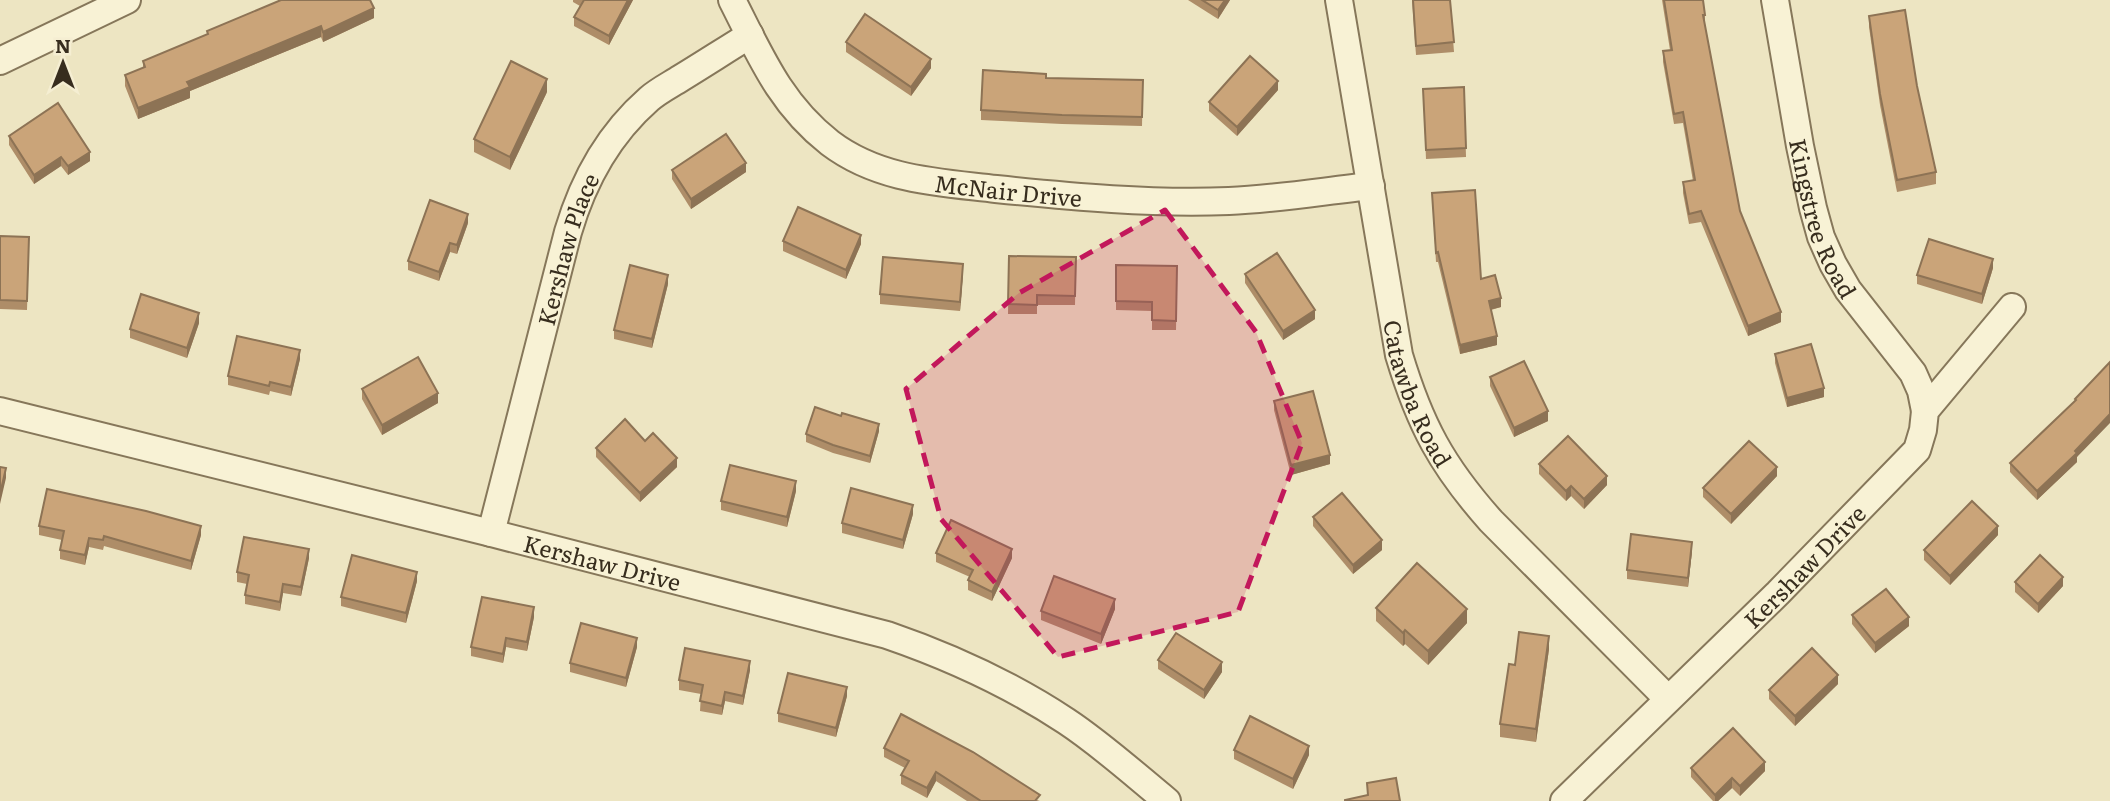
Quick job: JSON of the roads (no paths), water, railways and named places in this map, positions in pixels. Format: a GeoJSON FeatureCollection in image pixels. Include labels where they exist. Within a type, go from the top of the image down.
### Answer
{"type":"FeatureCollection","features":[{"type":"Feature","properties":{"kind":"street"},"geometry":{"type":"LineString","coordinates":[[0,61],[127,0]]}},
{"type":"Feature","properties":{"kind":"street","name":"McNair Drive"},"geometry":{"type":"LineString","coordinates":[[732,0],[789,103],[809,125],[832,144],[858,160],[886,172],[914,180],[1141,201],[1231,201],[1371,186]]}},
{"type":"Feature","properties":{"kind":"street","name":"Catawba Road"},"geometry":{"type":"LineString","coordinates":[[1339,0],[1399,355],[1410,392],[1425,427],[1443,461],[1490,521],[1668,699]]}},
{"type":"Feature","properties":{"kind":"street","name":"Kingstree Road"},"geometry":{"type":"LineString","coordinates":[[1775,0],[1800,146],[1821,237],[1849,290],[1913,373],[1921,391],[1925,411]]}},
{"type":"Feature","properties":{"kind":"street","name":"Kershaw Place"},"geometry":{"type":"LineString","coordinates":[[491,533],[568,232],[575,207],[589,177],[626,121],[650,97],[750,35]]}},
{"type":"Feature","properties":{"kind":"street","name":"Kershaw Drive"},"geometry":{"type":"LineString","coordinates":[[1564,801],[1787,584],[1917,450],[1925,411],[2012,307]]}},
{"type":"Feature","properties":{"kind":"street","name":"Kershaw Drive"},"geometry":{"type":"LineString","coordinates":[[0,411],[491,533],[887,635],[935,651],[982,672],[1069,722],[1167,801]]}}]}
